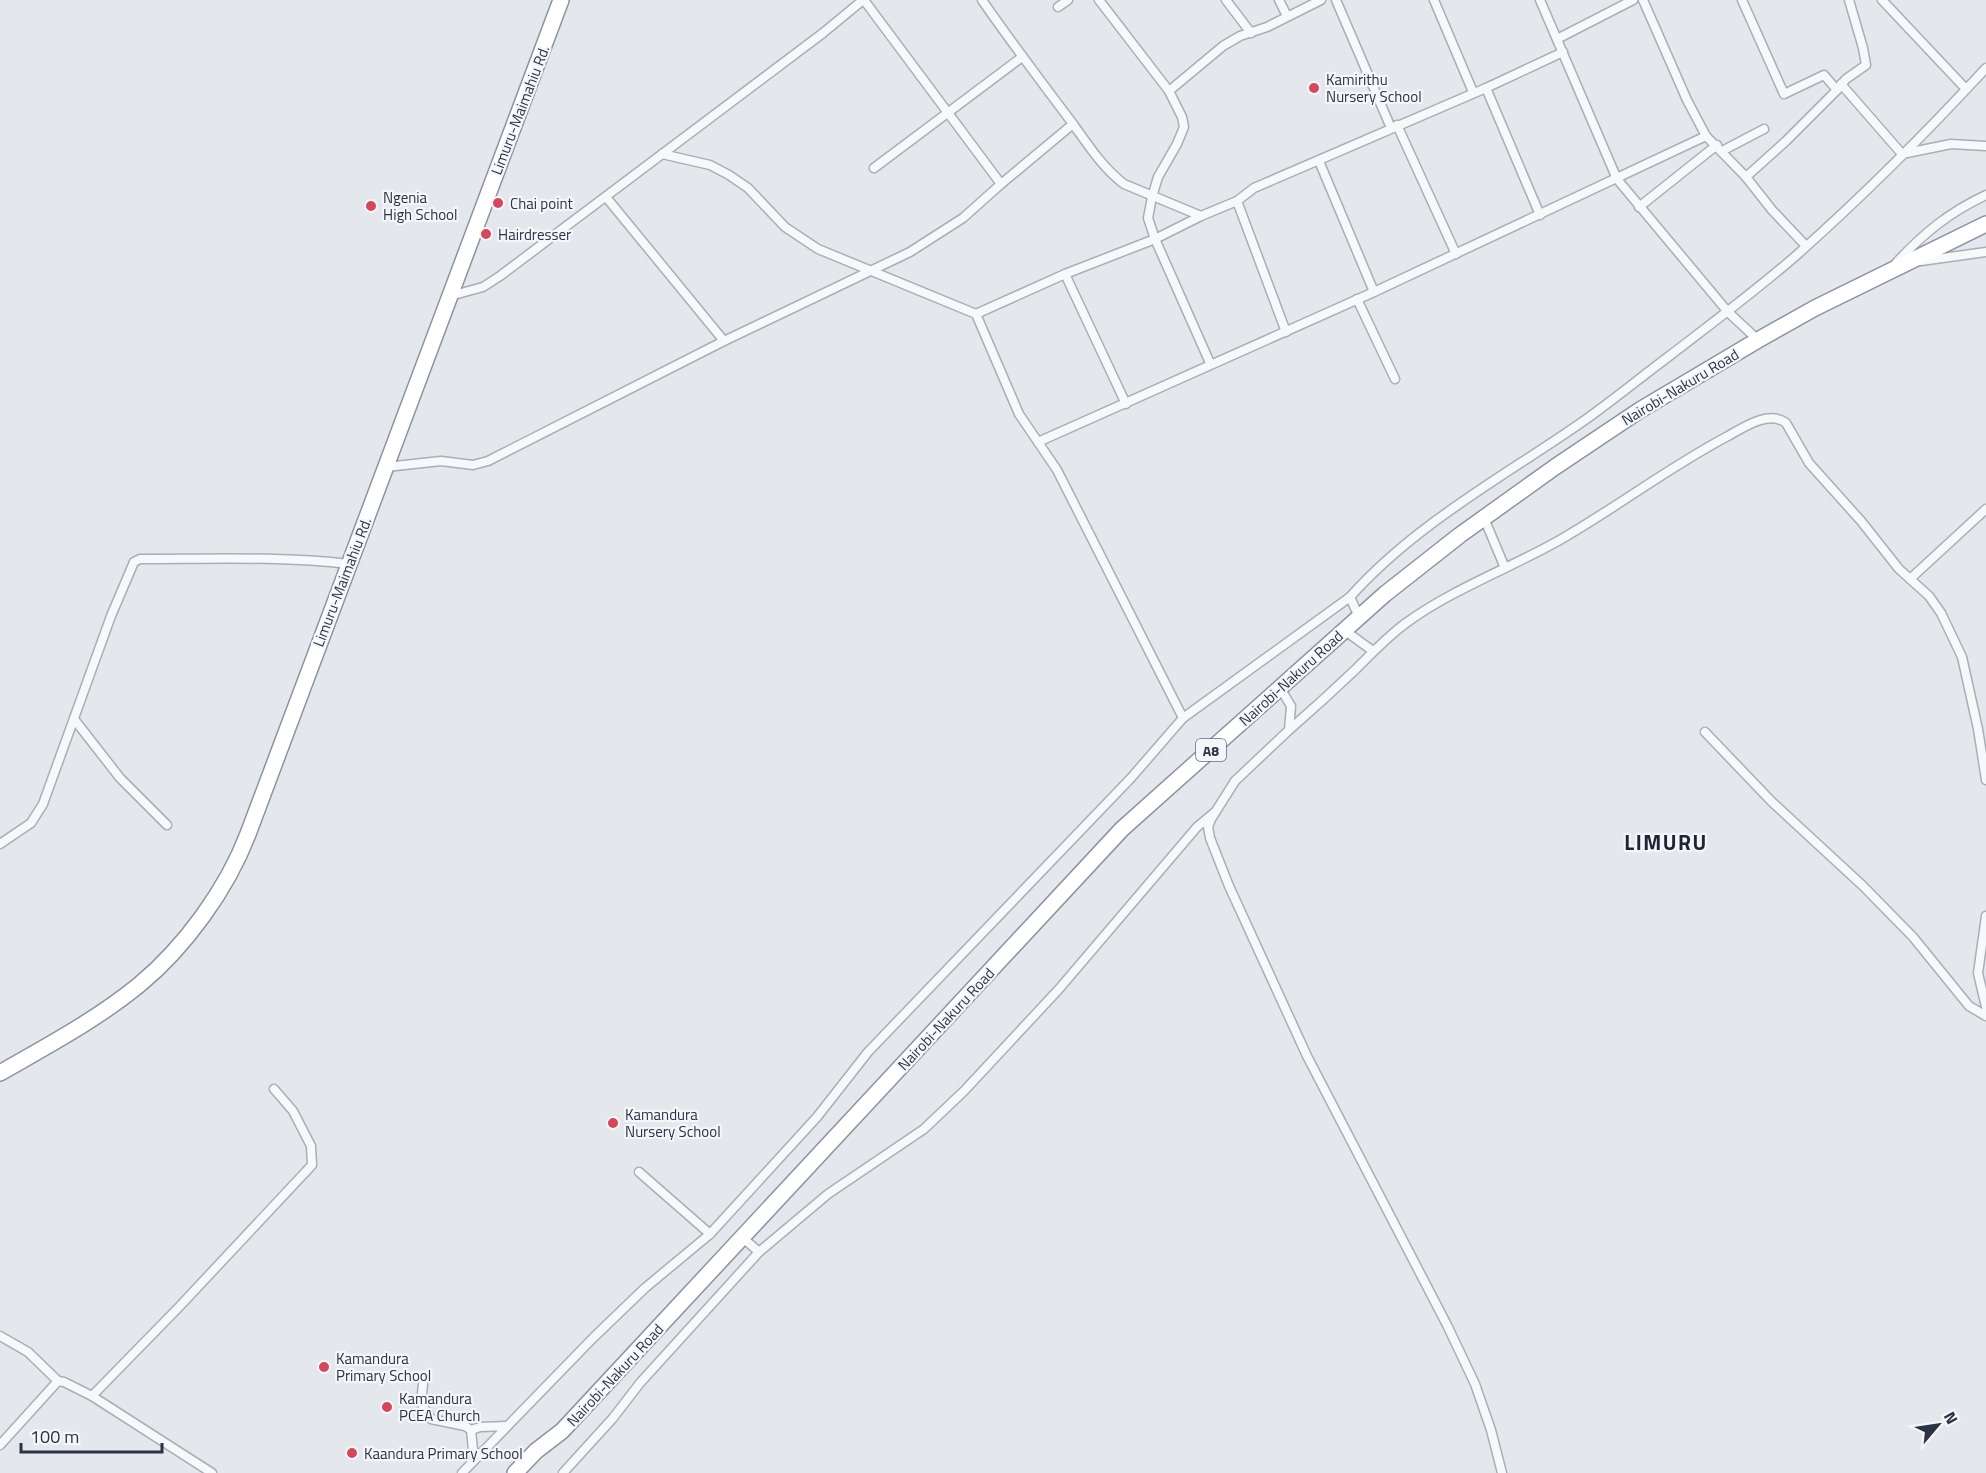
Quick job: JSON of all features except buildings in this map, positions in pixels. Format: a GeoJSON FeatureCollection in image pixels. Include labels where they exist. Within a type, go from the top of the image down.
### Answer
{"type":"FeatureCollection","features":[{"type":"Feature","properties":{"kind":"highway","name":"Limuru-Maimahiu Rd."},"geometry":{"type":"LineString","coordinates":[[0,1073],[89,1021],[140,984],[187,936],[232,871],[561,0]]}},
{"type":"Feature","properties":{"kind":"highway","name":"Nairobi-Nakuru Road"},"geometry":{"type":"LineString","coordinates":[[529,1473],[544,1457],[562,1431],[1122,829],[1385,594],[1555,466],[1640,410],[1758,340],[1896,267],[1986,224]]}},
{"type":"Feature","properties":{"kind":"highway","name":"Nairobi-Nakuru Road"},"geometry":{"type":"LineString","coordinates":[[515,1473],[536,1451],[562,1431]]}},
{"type":"Feature","properties":{"kind":"street"},"geometry":{"type":"LineString","coordinates":[[450,296],[476,289],[500,276],[823,33],[863,0],[1001,184]]}},
{"type":"Feature","properties":{"kind":"street"},"geometry":{"type":"LineString","coordinates":[[982,0],[1022,57],[1116,178],[1152,197],[1201,216]]}},
{"type":"Feature","properties":{"kind":"street"},"geometry":{"type":"LineString","coordinates":[[1058,7],[1068,0]]}},
{"type":"Feature","properties":{"kind":"street"},"geometry":{"type":"LineString","coordinates":[[1099,0],[1168,91],[1182,117],[1184,127],[1158,177],[1148,218],[1155,239],[1210,363]]}},
{"type":"Feature","properties":{"kind":"street"},"geometry":{"type":"LineString","coordinates":[[1226,0],[1251,33]]}},
{"type":"Feature","properties":{"kind":"street"},"geometry":{"type":"LineString","coordinates":[[1279,0],[1287,16]]}},
{"type":"Feature","properties":{"kind":"street"},"geometry":{"type":"LineString","coordinates":[[1168,91],[1223,46],[1240,36],[1321,0]]}},
{"type":"Feature","properties":{"kind":"street"},"geometry":{"type":"LineString","coordinates":[[1336,0],[1394,127],[1456,254]]}},
{"type":"Feature","properties":{"kind":"street"},"geometry":{"type":"LineString","coordinates":[[1434,0],[1473,93]]}},
{"type":"Feature","properties":{"kind":"street"},"geometry":{"type":"LineString","coordinates":[[1540,0],[1617,179],[1728,312],[1758,340]]}},
{"type":"Feature","properties":{"kind":"street"},"geometry":{"type":"LineString","coordinates":[[1557,39],[1633,0]]}},
{"type":"Feature","properties":{"kind":"street"},"geometry":{"type":"LineString","coordinates":[[1643,0],[1687,100],[1706,136],[1720,148],[1772,210],[1806,246]]}},
{"type":"Feature","properties":{"kind":"street"},"geometry":{"type":"LineString","coordinates":[[1742,0],[1784,94],[1824,75],[1839,87],[1902,154]]}},
{"type":"Feature","properties":{"kind":"street"},"geometry":{"type":"LineString","coordinates":[[1746,177],[1786,141],[1839,87],[1866,65],[1848,0]]}},
{"type":"Feature","properties":{"kind":"street"},"geometry":{"type":"LineString","coordinates":[[1882,0],[1966,89]]}},
{"type":"Feature","properties":{"kind":"street"},"geometry":{"type":"LineString","coordinates":[[976,314],[1065,274],[1155,239],[1237,201],[1254,188],[1486,88],[1563,52]]}},
{"type":"Feature","properties":{"kind":"street"},"geometry":{"type":"LineString","coordinates":[[874,168],[1022,57]]}},
{"type":"Feature","properties":{"kind":"street"},"geometry":{"type":"LineString","coordinates":[[462,1473],[645,1288],[710,1234],[817,1117],[868,1052],[1123,786],[1183,718],[1350,597],[1375,572],[1422,532],[1481,488],[1585,419],[1728,312],[1806,246],[1902,154],[1986,68]]}},
{"type":"Feature","properties":{"kind":"street"},"geometry":{"type":"LineString","coordinates":[[1486,88],[1540,215]]}},
{"type":"Feature","properties":{"kind":"street"},"geometry":{"type":"LineString","coordinates":[[386,467],[441,461],[473,465],[488,461],[724,341],[873,271],[963,218],[1073,124]]}},
{"type":"Feature","properties":{"kind":"street"},"geometry":{"type":"LineString","coordinates":[[1639,207],[1720,148],[1764,129]]}},
{"type":"Feature","properties":{"kind":"street"},"geometry":{"type":"LineString","coordinates":[[1038,442],[1126,404],[1210,363],[1374,292],[1706,136]]}},
{"type":"Feature","properties":{"kind":"street"},"geometry":{"type":"LineString","coordinates":[[1902,154],[1951,144],[1986,146]]}},
{"type":"Feature","properties":{"kind":"street"},"geometry":{"type":"LineString","coordinates":[[662,154],[710,165],[729,175],[748,188],[797,237],[818,249],[976,314],[1012,400],[1057,470],[1183,718]]}},
{"type":"Feature","properties":{"kind":"street"},"geometry":{"type":"LineString","coordinates":[[1319,161],[1374,292]]}},
{"type":"Feature","properties":{"kind":"street"},"geometry":{"type":"LineString","coordinates":[[1896,267],[1923,234],[1959,209],[1986,195]]}},
{"type":"Feature","properties":{"kind":"street"},"geometry":{"type":"LineString","coordinates":[[606,197],[724,341]]}},
{"type":"Feature","properties":{"kind":"street"},"geometry":{"type":"LineString","coordinates":[[1237,201],[1286,332]]}},
{"type":"Feature","properties":{"kind":"street"},"geometry":{"type":"LineString","coordinates":[[1896,267],[1986,252]]}},
{"type":"Feature","properties":{"kind":"street"},"geometry":{"type":"LineString","coordinates":[[1065,274],[1126,404]]}},
{"type":"Feature","properties":{"kind":"street"},"geometry":{"type":"LineString","coordinates":[[1357,299],[1395,379]]}},
{"type":"Feature","properties":{"kind":"street"},"geometry":{"type":"LineString","coordinates":[[1502,1473],[1491,1430],[1475,1384],[1437,1304],[1307,1056],[1229,886],[1210,838],[1208,827],[1235,781],[1373,651],[1415,618],[1465,587],[1582,527],[1726,437],[1755,422],[1773,418],[1781,419],[1786,423],[1809,463],[1861,521],[1899,569],[1934,603],[1950,629],[1962,657],[1974,709],[1986,780]]}},
{"type":"Feature","properties":{"kind":"street"},"geometry":{"type":"LineString","coordinates":[[1910,579],[1986,509]]}},
{"type":"Feature","properties":{"kind":"street"},"geometry":{"type":"LineString","coordinates":[[1484,518],[1505,568]]}},
{"type":"Feature","properties":{"kind":"street"},"geometry":{"type":"LineString","coordinates":[[0,844],[31,823],[36,817],[54,778],[111,616],[134,562],[140,559],[243,559],[349,564]]}},
{"type":"Feature","properties":{"kind":"street"},"geometry":{"type":"LineString","coordinates":[[1350,597],[1359,617]]}},
{"type":"Feature","properties":{"kind":"street"},"geometry":{"type":"LineString","coordinates":[[1344,630],[1373,651]]}},
{"type":"Feature","properties":{"kind":"street"},"geometry":{"type":"LineString","coordinates":[[1280,688],[1291,706],[1289,730]]}},
{"type":"Feature","properties":{"kind":"street"},"geometry":{"type":"LineString","coordinates":[[74,719],[120,778],[167,825]]}},
{"type":"Feature","properties":{"kind":"street"},"geometry":{"type":"LineString","coordinates":[[1706,732],[1772,802],[1863,886],[1913,937],[1969,1006],[1986,1016]]}},
{"type":"Feature","properties":{"kind":"street"},"geometry":{"type":"LineString","coordinates":[[563,1473],[613,1418],[640,1383],[759,1252],[828,1194],[924,1129],[964,1091],[1059,989],[1197,826],[1215,812]]}},
{"type":"Feature","properties":{"kind":"street"},"geometry":{"type":"LineString","coordinates":[[1986,916],[1978,973],[1986,1007]]}},
{"type":"Feature","properties":{"kind":"street"},"geometry":{"type":"LineString","coordinates":[[92,1396],[187,1299],[312,1165],[311,1146],[293,1111],[274,1089]]}},
{"type":"Feature","properties":{"kind":"street"},"geometry":{"type":"LineString","coordinates":[[639,1172],[710,1234]]}},
{"type":"Feature","properties":{"kind":"street"},"geometry":{"type":"LineString","coordinates":[[743,1238],[759,1252]]}},
{"type":"Feature","properties":{"kind":"street"},"geometry":{"type":"LineString","coordinates":[[0,1336],[28,1352],[58,1381],[92,1396],[212,1473]]}},
{"type":"Feature","properties":{"kind":"street"},"geometry":{"type":"LineString","coordinates":[[0,1445],[58,1381]]}},
{"type":"Feature","properties":{"kind":"street"},"geometry":{"type":"LineString","coordinates":[[423,1384],[421,1403],[431,1419],[465,1426],[471,1430]]}},
{"type":"Feature","properties":{"kind":"street"},"geometry":{"type":"LineString","coordinates":[[471,1430],[480,1427],[507,1426]]}},
{"type":"Feature","properties":{"kind":"street"},"geometry":{"type":"LineString","coordinates":[[471,1430],[474,1460]]}},
{"type":"Feature","properties":{"kind":"place","name":"Kamirithu Nursery School"},"geometry":{"type":"Point","coordinates":[1314,88]}},
{"type":"Feature","properties":{"kind":"place","name":"Chai point"},"geometry":{"type":"Point","coordinates":[498,203]}},
{"type":"Feature","properties":{"kind":"place","name":"Ngenia High School"},"geometry":{"type":"Point","coordinates":[371,206]}},
{"type":"Feature","properties":{"kind":"place","name":"Hairdresser"},"geometry":{"type":"Point","coordinates":[486,234]}},
{"type":"Feature","properties":{"kind":"place","name":"Kamandura Nursery School"},"geometry":{"type":"Point","coordinates":[613,1123]}},
{"type":"Feature","properties":{"kind":"place","name":"Kamandura Primary School"},"geometry":{"type":"Point","coordinates":[324,1367]}},
{"type":"Feature","properties":{"kind":"place","name":"Kamandura PCEA Church"},"geometry":{"type":"Point","coordinates":[387,1407]}},
{"type":"Feature","properties":{"kind":"place","name":"Kaandura Primary School"},"geometry":{"type":"Point","coordinates":[352,1453]}},
{"type":"Feature","properties":{"kind":"district","name":"LIMURU"},"geometry":{"type":"Point","coordinates":[1666,842]}}]}
